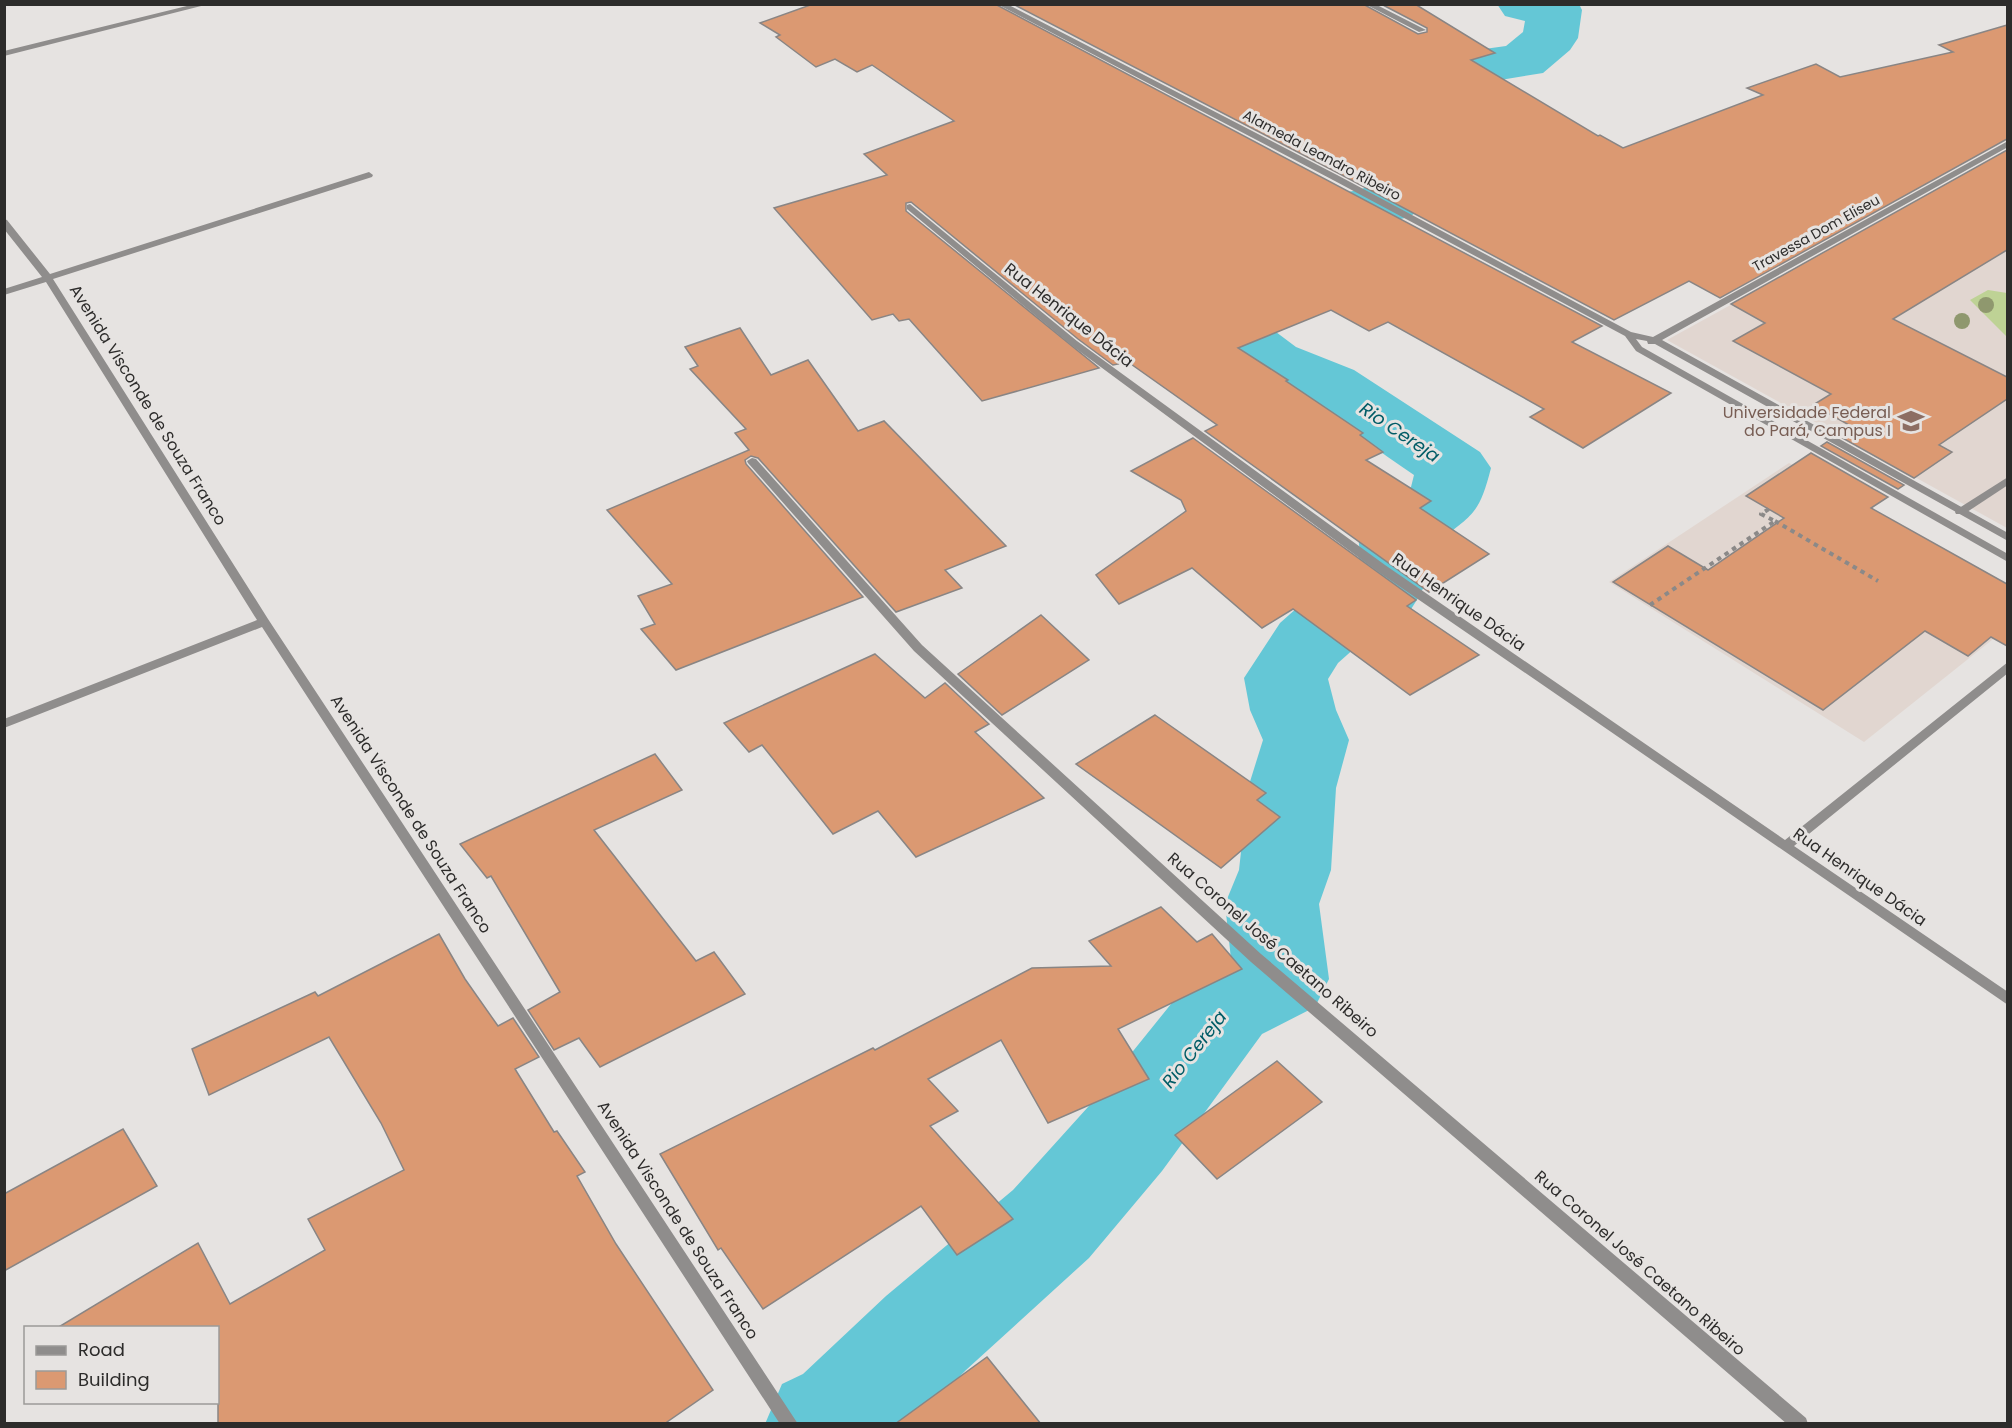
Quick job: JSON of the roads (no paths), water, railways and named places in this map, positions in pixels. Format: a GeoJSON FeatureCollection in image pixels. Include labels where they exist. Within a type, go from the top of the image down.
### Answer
{"type":"FeatureCollection","features":[{"type":"Feature","properties":{"kind":"street"},"geometry":{"type":"LineString","coordinates":[[4,54],[206,4]]}},
{"type":"Feature","properties":{"kind":"street","name":"Alameda Leandro Ribeiro"},"geometry":{"type":"LineString","coordinates":[[1000,4],[1335,178],[1628,334]]}},
{"type":"Feature","properties":{"kind":"street"},"geometry":{"type":"LineString","coordinates":[[1368,4],[1422,30]]}},
{"type":"Feature","properties":{"kind":"street","name":"Travessa Dom Eliseu"},"geometry":{"type":"LineString","coordinates":[[1639,349],[2007,143]]}},
{"type":"Feature","properties":{"kind":"street"},"geometry":{"type":"LineString","coordinates":[[4,292],[369,175]]}},
{"type":"Feature","properties":{"kind":"street","name":"Rua Henrique Dácia"},"geometry":{"type":"LineString","coordinates":[[910,207],[1074,343],[1429,603],[1786,846],[2007,1000]]}},
{"type":"Feature","properties":{"kind":"street","name":"Avenida Visconde de Souza Franco"},"geometry":{"type":"LineString","coordinates":[[4,222],[48,279],[264,622],[790,1424]]}},
{"type":"Feature","properties":{"kind":"street"},"geometry":{"type":"LineString","coordinates":[[1628,334],[1655,339],[2007,538]]}},
{"type":"Feature","properties":{"kind":"street"},"geometry":{"type":"LineString","coordinates":[[1628,334],[1639,349],[2007,558]]}},
{"type":"Feature","properties":{"kind":"street","name":"Rua Coronel José Caetano Ribeiro"},"geometry":{"type":"LineString","coordinates":[[752,461],[918,648],[1256,958],[1800,1424]]}},
{"type":"Feature","properties":{"kind":"street"},"geometry":{"type":"LineString","coordinates":[[1960,512],[2007,480]]}},
{"type":"Feature","properties":{"kind":"street"},"geometry":{"type":"LineString","coordinates":[[4,724],[264,622]]}},
{"type":"Feature","properties":{"kind":"street"},"geometry":{"type":"LineString","coordinates":[[1786,846],[2007,666]]}},
{"type":"Feature","properties":{"kind":"waterway","name":"Rio Cereja"},"geometry":{"type":"LineString","coordinates":[[823,1424],[844,1413],[926,1333],[1051,1224],[1125,1139],[1227,1006],[1281,979],[1272,904],[1285,870],[1292,788],[1306,740],[1293,710],[1286,678],[1309,643],[1327,627],[1380,595],[1399,555],[1397,533],[1445,499],[1454,468],[1329,385],[1271,362],[1242,340],[1237,298],[1221,271],[1224,240],[1268,213],[1350,212],[1387,204],[1418,184],[1442,159],[1409,135],[1365,115],[1348,66],[1381,62],[1470,68],[1523,61],[1550,38],[1555,10],[1524,4]]}},
{"type":"Feature","properties":{"kind":"place","name":"Universidade Federal do Pará, Campus I"},"geometry":{"type":"Point","coordinates":[1911,421]}}]}
